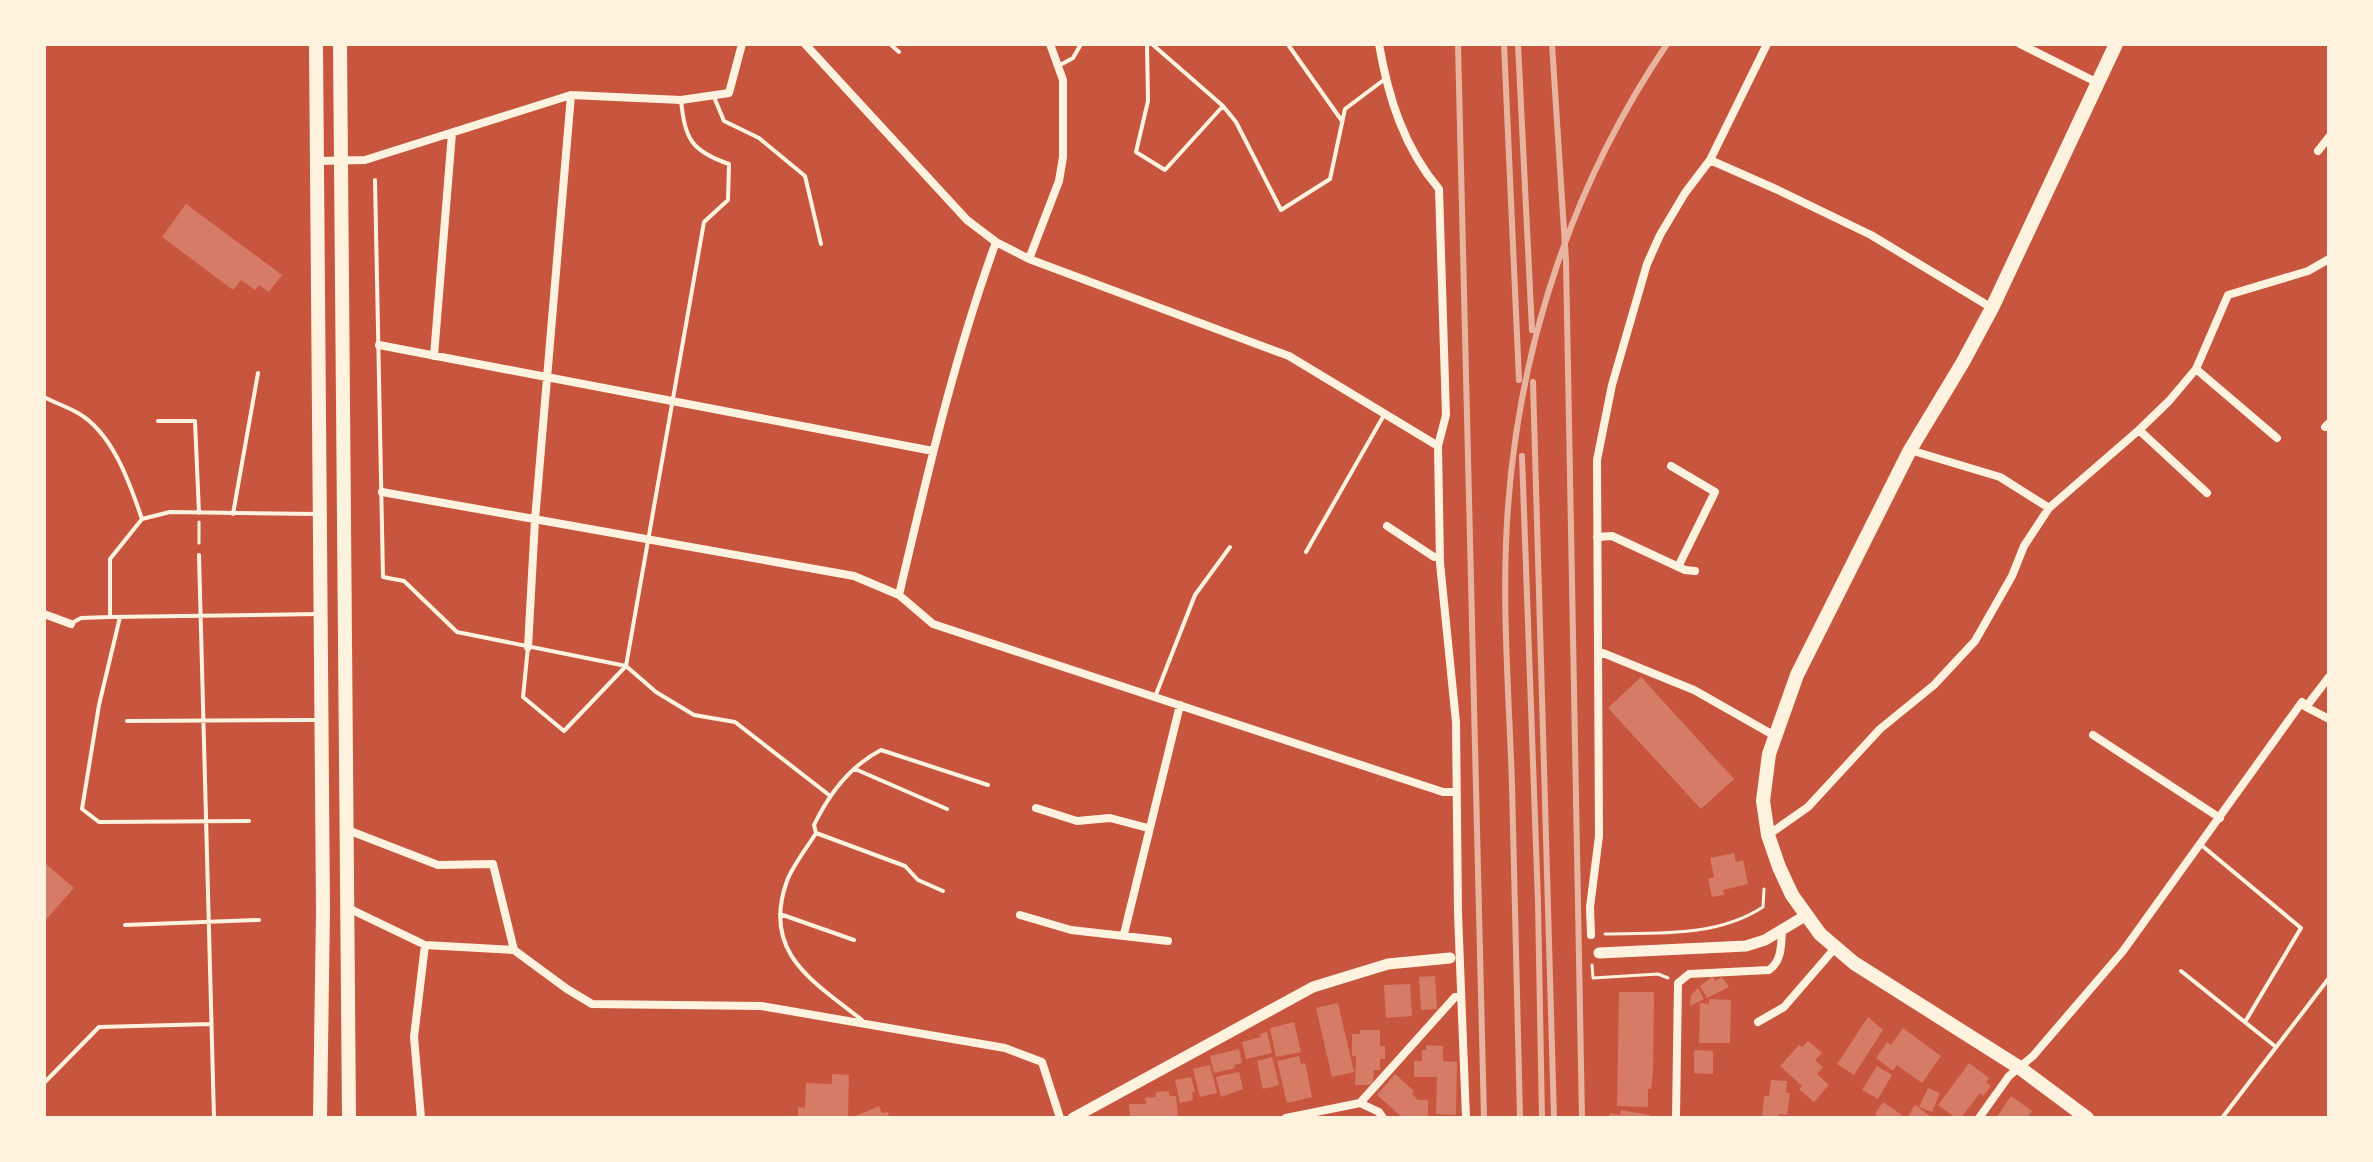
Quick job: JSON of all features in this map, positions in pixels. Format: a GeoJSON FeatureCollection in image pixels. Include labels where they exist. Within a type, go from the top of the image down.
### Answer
{"type":"FeatureCollection","features":[{"type":"Feature","properties":{"kind":"highway"},"geometry":{"type":"LineString","coordinates":[[316,44],[323,910],[320,1118]]}},
{"type":"Feature","properties":{"kind":"highway"},"geometry":{"type":"LineString","coordinates":[[340,44],[349,1118]]}},
{"type":"Feature","properties":{"kind":"highway"},"geometry":{"type":"LineString","coordinates":[[2087,1118],[2020,1068],[1877,979],[1835,948],[1805,916],[1792,895],[1768,835],[1764,787],[1775,736],[1797,675],[1910,450],[1992,308],[2116,44]]}},
{"type":"Feature","properties":{"kind":"street"},"geometry":{"type":"LineString","coordinates":[[317,161],[365,160],[571,95],[681,100],[729,93],[742,44]]}},
{"type":"Feature","properties":{"kind":"street"},"geometry":{"type":"LineString","coordinates":[[805,44],[967,220],[996,242],[1029,259],[1289,356],[1438,446]]}},
{"type":"Feature","properties":{"kind":"street"},"geometry":{"type":"LineString","coordinates":[[1029,259],[1059,181],[1063,157],[1063,80],[1050,44]]}},
{"type":"Feature","properties":{"kind":"street"},"geometry":{"type":"LineString","coordinates":[[1379,44],[1385,79],[1405,137],[1422,170],[1439,189],[1446,415],[1438,446],[1440,557],[1456,722],[1458,934],[1466,1118]]}},
{"type":"Feature","properties":{"kind":"street"},"geometry":{"type":"LineString","coordinates":[[1591,935],[1590,907],[1599,836],[1597,460],[1602,428],[1647,264],[1679,203],[1710,160],[1767,44]]}},
{"type":"Feature","properties":{"kind":"street"},"geometry":{"type":"LineString","coordinates":[[2020,44],[2096,82]]}},
{"type":"Feature","properties":{"kind":"street"},"geometry":{"type":"LineString","coordinates":[[528,647],[535,520],[571,95]]}},
{"type":"Feature","properties":{"kind":"street"},"geometry":{"type":"LineString","coordinates":[[434,356],[452,133]]}},
{"type":"Feature","properties":{"kind":"street"},"geometry":{"type":"LineString","coordinates":[[2318,151],[2329,137]]}},
{"type":"Feature","properties":{"kind":"street"},"geometry":{"type":"LineString","coordinates":[[1710,160],[1871,235],[1992,308]]}},
{"type":"Feature","properties":{"kind":"street"},"geometry":{"type":"LineString","coordinates":[[899,595],[969,316],[996,242]]}},
{"type":"Feature","properties":{"kind":"street"},"geometry":{"type":"LineString","coordinates":[[1768,835],[1808,807],[1880,729],[1934,685],[1975,641],[2012,576],[2024,546],[2049,508],[2139,430],[2196,369],[2228,295],[2308,271],[2329,259]]}},
{"type":"Feature","properties":{"kind":"street"},"geometry":{"type":"LineString","coordinates":[[379,345],[933,451]]}},
{"type":"Feature","properties":{"kind":"street"},"geometry":{"type":"LineString","coordinates":[[2196,369],[2277,438]]}},
{"type":"Feature","properties":{"kind":"street"},"geometry":{"type":"LineString","coordinates":[[2139,430],[2207,493]]}},
{"type":"Feature","properties":{"kind":"street"},"geometry":{"type":"LineString","coordinates":[[1910,450],[2000,477],[2049,508]]}},
{"type":"Feature","properties":{"kind":"street"},"geometry":{"type":"LineString","coordinates":[[1671,466],[1715,492],[1678,567]]}},
{"type":"Feature","properties":{"kind":"street"},"geometry":{"type":"LineString","coordinates":[[382,492],[854,576],[899,595],[933,624],[1443,792],[1456,792]]}},
{"type":"Feature","properties":{"kind":"street"},"geometry":{"type":"LineString","coordinates":[[1387,526],[1434,557],[1440,557]]}},
{"type":"Feature","properties":{"kind":"street"},"geometry":{"type":"LineString","coordinates":[[1597,537],[1612,536],[1678,567],[1695,571]]}},
{"type":"Feature","properties":{"kind":"street"},"geometry":{"type":"LineString","coordinates":[[44,614],[71,624]]}},
{"type":"Feature","properties":{"kind":"street"},"geometry":{"type":"LineString","coordinates":[[1598,651],[1694,690],[1775,736]]}},
{"type":"Feature","properties":{"kind":"street"},"geometry":{"type":"LineString","coordinates":[[2306,707],[2329,677]]}},
{"type":"Feature","properties":{"kind":"street"},"geometry":{"type":"LineString","coordinates":[[1979,1118],[2009,1076],[2020,1068],[2123,951],[2302,702],[2329,719]]}},
{"type":"Feature","properties":{"kind":"street"},"geometry":{"type":"LineString","coordinates":[[1124,934],[1180,705]]}},
{"type":"Feature","properties":{"kind":"street"},"geometry":{"type":"LineString","coordinates":[[2093,735],[2220,818]]}},
{"type":"Feature","properties":{"kind":"street"},"geometry":{"type":"LineString","coordinates":[[1036,808],[1077,821],[1110,818],[1148,828]]}},
{"type":"Feature","properties":{"kind":"street"},"geometry":{"type":"LineString","coordinates":[[345,829],[438,865],[493,864],[514,950]]}},
{"type":"Feature","properties":{"kind":"street"},"geometry":{"type":"LineString","coordinates":[[346,907],[425,945],[514,950],[592,1004],[761,1006],[1005,1048],[1042,1062],[1060,1118]]}},
{"type":"Feature","properties":{"kind":"street"},"geometry":{"type":"LineString","coordinates":[[1020,915],[1071,930],[1168,941]]}},
{"type":"Feature","properties":{"kind":"street"},"geometry":{"type":"LineString","coordinates":[[1599,953],[1746,946],[1765,940],[1805,916]]}},
{"type":"Feature","properties":{"kind":"street"},"geometry":{"type":"LineString","coordinates":[[1676,1118],[1678,983],[1689,974],[1769,970],[1781,950],[1782,931]]}},
{"type":"Feature","properties":{"kind":"street"},"geometry":{"type":"LineString","coordinates":[[421,1118],[414,1037],[425,945]]}},
{"type":"Feature","properties":{"kind":"street"},"geometry":{"type":"LineString","coordinates":[[1758,1022],[1784,1007],[1835,948]]}},
{"type":"Feature","properties":{"kind":"street"},"geometry":{"type":"LineString","coordinates":[[1073,1118],[1313,987],[1388,964],[1450,958]]}},
{"type":"Feature","properties":{"kind":"street"},"geometry":{"type":"LineString","coordinates":[[1286,1118],[1360,1103],[1455,997],[1461,997]]}},
{"type":"Feature","properties":{"kind":"street"},"geometry":{"type":"LineString","coordinates":[[1360,1103],[1379,1112],[1383,1118]]}},
{"type":"Feature","properties":{"kind":"lane"},"geometry":{"type":"LineString","coordinates":[[890,44],[899,52]]}},
{"type":"Feature","properties":{"kind":"lane"},"geometry":{"type":"LineString","coordinates":[[1057,66],[1073,58],[1081,44]]}},
{"type":"Feature","properties":{"kind":"lane"},"geometry":{"type":"LineString","coordinates":[[1150,44],[1223,106],[1236,122],[1281,210],[1330,179],[1345,109],[1385,79]]}},
{"type":"Feature","properties":{"kind":"lane"},"geometry":{"type":"LineString","coordinates":[[1150,44],[1148,101],[1136,152],[1165,170],[1223,106]]}},
{"type":"Feature","properties":{"kind":"lane"},"geometry":{"type":"LineString","coordinates":[[1291,44],[1289,46],[1344,123]]}},
{"type":"Feature","properties":{"kind":"lane"},"geometry":{"type":"LineString","coordinates":[[713,95],[724,121],[759,138],[805,176],[821,244]]}},
{"type":"Feature","properties":{"kind":"lane"},"geometry":{"type":"LineString","coordinates":[[528,647],[523,697],[564,731],[626,666],[704,222],[728,200],[729,164],[698,149],[686,135],[681,100]]}},
{"type":"Feature","properties":{"kind":"lane"},"geometry":{"type":"LineString","coordinates":[[375,180],[383,577],[404,581],[457,632],[626,666],[656,692],[694,715],[735,722],[829,795]]}},
{"type":"Feature","properties":{"kind":"lane"},"geometry":{"type":"LineString","coordinates":[[233,514],[258,373]]}},
{"type":"Feature","properties":{"kind":"lane"},"geometry":{"type":"LineString","coordinates":[[44,397],[81,414],[103,437],[121,462],[142,519]]}},
{"type":"Feature","properties":{"kind":"lane"},"geometry":{"type":"LineString","coordinates":[[1306,552],[1385,414]]}},
{"type":"Feature","properties":{"kind":"lane"},"geometry":{"type":"LineString","coordinates":[[158,421],[195,421],[199,513]]}},
{"type":"Feature","properties":{"kind":"lane"},"geometry":{"type":"LineString","coordinates":[[110,617],[110,559],[142,519],[170,512],[320,514]]}},
{"type":"Feature","properties":{"kind":"lane"},"geometry":{"type":"LineString","coordinates":[[1155,697],[1195,595],[1230,547]]}},
{"type":"Feature","properties":{"kind":"lane"},"geometry":{"type":"LineString","coordinates":[[199,555],[214,1118]]}},
{"type":"Feature","properties":{"kind":"lane"},"geometry":{"type":"LineString","coordinates":[[71,624],[81,618],[320,614]]}},
{"type":"Feature","properties":{"kind":"lane"},"geometry":{"type":"LineString","coordinates":[[120,617],[99,705],[82,809],[99,822],[249,821]]}},
{"type":"Feature","properties":{"kind":"lane"},"geometry":{"type":"LineString","coordinates":[[127,721],[321,720]]}},
{"type":"Feature","properties":{"kind":"lane"},"geometry":{"type":"LineString","coordinates":[[863,1022],[813,981],[786,950],[778,924],[787,880],[816,833],[814,825],[829,795],[867,757],[881,750],[988,785]]}},
{"type":"Feature","properties":{"kind":"lane"},"geometry":{"type":"LineString","coordinates":[[855,769],[947,809]]}},
{"type":"Feature","properties":{"kind":"lane"},"geometry":{"type":"LineString","coordinates":[[816,833],[905,866],[918,880],[943,891]]}},
{"type":"Feature","properties":{"kind":"lane"},"geometry":{"type":"LineString","coordinates":[[2200,844],[2301,928],[2245,1022]]}},
{"type":"Feature","properties":{"kind":"lane"},"geometry":{"type":"LineString","coordinates":[[780,914],[854,940]]}},
{"type":"Feature","properties":{"kind":"lane"},"geometry":{"type":"LineString","coordinates":[[125,925],[259,920]]}},
{"type":"Feature","properties":{"kind":"lane"},"geometry":{"type":"LineString","coordinates":[[2181,971],[2276,1047]]}},
{"type":"Feature","properties":{"kind":"lane"},"geometry":{"type":"LineString","coordinates":[[2222,1118],[2329,978]]}},
{"type":"Feature","properties":{"kind":"lane"},"geometry":{"type":"LineString","coordinates":[[44,1083],[99,1027],[211,1024]]}},
{"type":"Feature","properties":{"kind":"path"},"geometry":{"type":"LineString","coordinates":[[199,527],[199,555]]}},
{"type":"Feature","properties":{"kind":"path"},"geometry":{"type":"LineString","coordinates":[[1604,923],[1605,934],[1696,931],[1744,919],[1763,907],[1764,889]]}},
{"type":"Feature","properties":{"kind":"path"},"geometry":{"type":"LineString","coordinates":[[1593,974],[1593,978],[1658,974],[1678,983]]}},
{"type":"Feature","properties":{"kind":"building"},"geometry":{"type":"Polygon","coordinates":[[[186,204],[282,275],[269,292],[259,285],[255,290],[241,280],[233,290],[162,237],[186,204]]]}},
{"type":"Feature","properties":{"kind":"building"},"geometry":{"type":"Polygon","coordinates":[[[1641,677],[1734,779],[1701,809],[1608,708],[1641,677]]]}},
{"type":"Feature","properties":{"kind":"building"},"geometry":{"type":"Polygon","coordinates":[[[1734,853],[1736,862],[1743,860],[1748,884],[1723,890],[1724,895],[1712,897],[1708,879],[1714,877],[1710,858],[1734,853]]]}},
{"type":"Feature","properties":{"kind":"building"},"geometry":{"type":"Polygon","coordinates":[[[46,864],[74,888],[44,922],[44,867],[46,864]]]}},
{"type":"Feature","properties":{"kind":"building"},"geometry":{"type":"Polygon","coordinates":[[[1435,976],[1437,1009],[1421,1010],[1419,977],[1435,976]]]}},
{"type":"Feature","properties":{"kind":"building"},"geometry":{"type":"Polygon","coordinates":[[[1713,976],[1715,981],[1722,977],[1729,987],[1707,998],[1700,986],[1713,976]]]}},
{"type":"Feature","properties":{"kind":"building"},"geometry":{"type":"Polygon","coordinates":[[[1410,984],[1412,1016],[1386,1018],[1384,985],[1410,984]]]}},
{"type":"Feature","properties":{"kind":"building"},"geometry":{"type":"Polygon","coordinates":[[[1698,988],[1704,999],[1690,1006],[1691,995],[1698,988]]]}},
{"type":"Feature","properties":{"kind":"building"},"geometry":{"type":"Polygon","coordinates":[[[1619,992],[1654,992],[1653,1072],[1651,1089],[1648,1089],[1648,1107],[1617,1106],[1619,992]]]}},
{"type":"Feature","properties":{"kind":"building"},"geometry":{"type":"Polygon","coordinates":[[[1709,999],[1731,1000],[1730,1043],[1699,1043],[1700,1003],[1709,1004],[1709,999]]]}},
{"type":"Feature","properties":{"kind":"building"},"geometry":{"type":"Polygon","coordinates":[[[1338,1003],[1354,1072],[1332,1077],[1316,1008],[1338,1003]]]}},
{"type":"Feature","properties":{"kind":"building"},"geometry":{"type":"Polygon","coordinates":[[[1868,1017],[1883,1030],[1854,1075],[1837,1064],[1868,1017]]]}},
{"type":"Feature","properties":{"kind":"building"},"geometry":{"type":"Polygon","coordinates":[[[1294,1022],[1301,1052],[1276,1057],[1270,1028],[1294,1022]]]}},
{"type":"Feature","properties":{"kind":"building"},"geometry":{"type":"Polygon","coordinates":[[[1903,1028],[1941,1056],[1922,1083],[1897,1065],[1893,1071],[1876,1058],[1887,1042],[1891,1045],[1903,1028]]]}},
{"type":"Feature","properties":{"kind":"building"},"geometry":{"type":"Polygon","coordinates":[[[1360,1030],[1380,1030],[1380,1046],[1385,1046],[1385,1059],[1380,1059],[1380,1070],[1374,1070],[1370,1085],[1355,1085],[1356,1056],[1352,1056],[1352,1034],[1360,1034],[1360,1030]]]}},
{"type":"Feature","properties":{"kind":"building"},"geometry":{"type":"Polygon","coordinates":[[[1267,1032],[1272,1053],[1246,1059],[1242,1042],[1261,1037],[1260,1034],[1267,1032]]]}},
{"type":"Feature","properties":{"kind":"building"},"geometry":{"type":"Polygon","coordinates":[[[1808,1041],[1822,1053],[1815,1060],[1823,1067],[1817,1074],[1829,1085],[1814,1102],[1780,1066],[1799,1045],[1802,1047],[1808,1041]]]}},
{"type":"Feature","properties":{"kind":"building"},"geometry":{"type":"Polygon","coordinates":[[[1426,1045],[1443,1046],[1443,1061],[1457,1062],[1456,1115],[1436,1114],[1437,1077],[1414,1077],[1414,1061],[1422,1061],[1422,1050],[1426,1050],[1426,1045]]]}},
{"type":"Feature","properties":{"kind":"building"},"geometry":{"type":"Polygon","coordinates":[[[1239,1049],[1242,1063],[1214,1073],[1210,1056],[1239,1049]]]}},
{"type":"Feature","properties":{"kind":"building"},"geometry":{"type":"Polygon","coordinates":[[[1694,1050],[1713,1051],[1713,1074],[1694,1073],[1694,1050]]]}},
{"type":"Feature","properties":{"kind":"building"},"geometry":{"type":"Polygon","coordinates":[[[1299,1056],[1301,1064],[1305,1063],[1312,1097],[1287,1103],[1277,1061],[1299,1056]]]}},
{"type":"Feature","properties":{"kind":"building"},"geometry":{"type":"Polygon","coordinates":[[[1272,1057],[1279,1085],[1263,1089],[1257,1061],[1272,1057]]]}},
{"type":"Feature","properties":{"kind":"building"},"geometry":{"type":"Polygon","coordinates":[[[1969,1063],[1989,1078],[1986,1082],[1991,1086],[1983,1096],[1980,1093],[1961,1118],[1956,1118],[1938,1105],[1969,1063]]]}},
{"type":"Feature","properties":{"kind":"building"},"geometry":{"type":"Polygon","coordinates":[[[1210,1065],[1217,1093],[1200,1097],[1193,1069],[1210,1065]]]}},
{"type":"Feature","properties":{"kind":"building"},"geometry":{"type":"Polygon","coordinates":[[[1877,1066],[1892,1075],[1878,1099],[1862,1090],[1877,1066]]]}},
{"type":"Feature","properties":{"kind":"building"},"geometry":{"type":"Polygon","coordinates":[[[1239,1072],[1243,1089],[1221,1097],[1216,1077],[1239,1072]]]}},
{"type":"Feature","properties":{"kind":"building"},"geometry":{"type":"Polygon","coordinates":[[[832,1074],[849,1075],[848,1116],[798,1118],[798,1107],[805,1108],[806,1083],[832,1084],[832,1074]]]}},
{"type":"Feature","properties":{"kind":"building"},"geometry":{"type":"Polygon","coordinates":[[[1395,1074],[1414,1091],[1412,1094],[1418,1100],[1428,1100],[1428,1116],[1401,1116],[1377,1095],[1395,1074]]]}},
{"type":"Feature","properties":{"kind":"building"},"geometry":{"type":"Polygon","coordinates":[[[1191,1077],[1195,1092],[1192,1092],[1193,1100],[1180,1103],[1175,1080],[1191,1077]]]}},
{"type":"Feature","properties":{"kind":"building"},"geometry":{"type":"Polygon","coordinates":[[[1771,1080],[1787,1081],[1786,1093],[1790,1093],[1787,1115],[1762,1118],[1764,1096],[1769,1096],[1771,1080]]]}},
{"type":"Feature","properties":{"kind":"building"},"geometry":{"type":"Polygon","coordinates":[[[1928,1088],[1940,1093],[1932,1112],[1919,1107],[1928,1088]]]}},
{"type":"Feature","properties":{"kind":"building"},"geometry":{"type":"Polygon","coordinates":[[[1169,1091],[1169,1096],[1176,1096],[1178,1118],[1130,1118],[1129,1104],[1146,1104],[1145,1098],[1156,1097],[1156,1092],[1169,1091]]]}},
{"type":"Feature","properties":{"kind":"building"},"geometry":{"type":"Polygon","coordinates":[[[2011,1096],[2032,1111],[2027,1118],[1996,1118],[2011,1096]]]}},
{"type":"Feature","properties":{"kind":"building"},"geometry":{"type":"Polygon","coordinates":[[[1883,1102],[1902,1115],[1899,1118],[1881,1118],[1875,1114],[1883,1102]]]}},
{"type":"Feature","properties":{"kind":"building"},"geometry":{"type":"Polygon","coordinates":[[[1915,1105],[1930,1116],[1929,1118],[1907,1118],[1915,1105]]]}},
{"type":"Feature","properties":{"kind":"building"},"geometry":{"type":"Polygon","coordinates":[[[879,1106],[882,1113],[888,1112],[889,1118],[851,1118],[879,1106]]]}},
{"type":"Feature","properties":{"kind":"building"},"geometry":{"type":"Polygon","coordinates":[[[1621,1110],[1650,1115],[1650,1118],[1609,1118],[1610,1113],[1620,1115],[1621,1110]]]}},
{"type":"Feature","properties":{"kind":"railway"},"geometry":{"type":"LineString","coordinates":[[1458,44],[1484,1118]]}},
{"type":"Feature","properties":{"kind":"railway"},"geometry":{"type":"LineString","coordinates":[[1504,44],[1519,380]]}},
{"type":"Feature","properties":{"kind":"railway"},"geometry":{"type":"LineString","coordinates":[[1518,44],[1532,330]]}},
{"type":"Feature","properties":{"kind":"railway"},"geometry":{"type":"LineString","coordinates":[[1552,44],[1566,261],[1582,1118]]}},
{"type":"Feature","properties":{"kind":"railway"},"geometry":{"type":"LineString","coordinates":[[1520,1118],[1505,612],[1506,542],[1514,445],[1539,324],[1579,207],[1634,96],[1667,44]]}},
{"type":"Feature","properties":{"kind":"railway"},"geometry":{"type":"LineString","coordinates":[[1533,382],[1554,1118]]}},
{"type":"Feature","properties":{"kind":"railway"},"geometry":{"type":"LineString","coordinates":[[1522,456],[1538,902],[1542,1118]]}}]}
